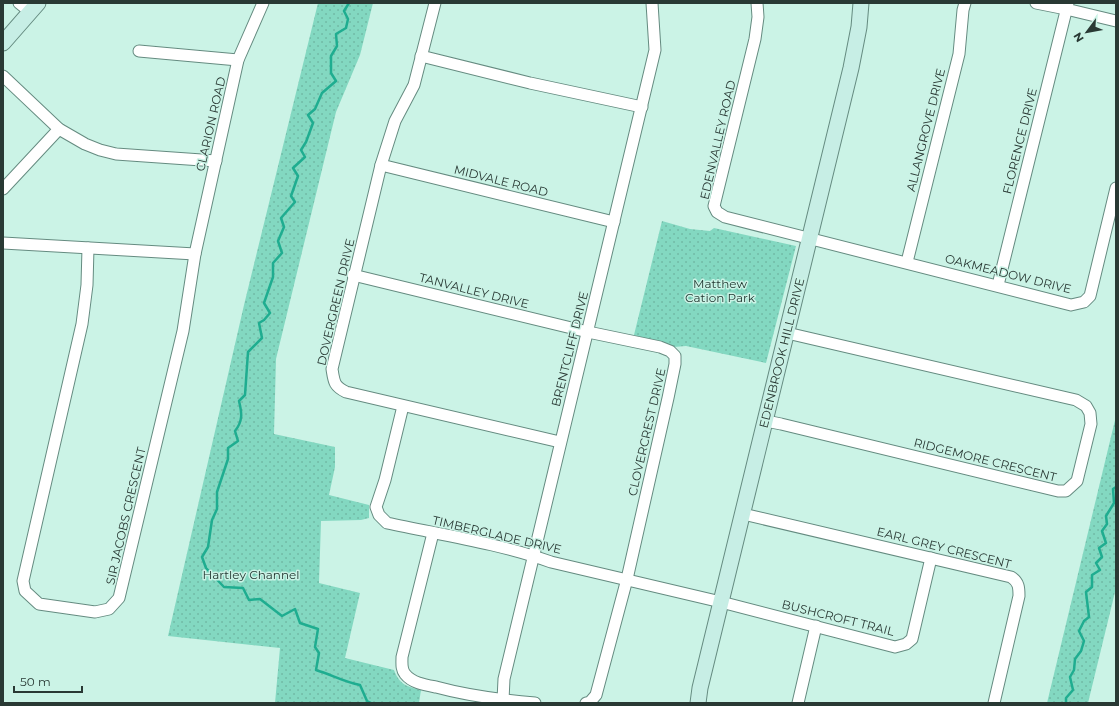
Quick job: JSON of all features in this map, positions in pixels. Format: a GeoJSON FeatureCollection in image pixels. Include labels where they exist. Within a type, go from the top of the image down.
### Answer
{"type":"FeatureCollection","features":[{"type":"Feature","properties":{"kind":"street","name":"CLARION ROAD"},"geometry":{"type":"LineString","coordinates":[[195,254],[238,60],[264,3]]}},
{"type":"Feature","properties":{"kind":"street","name":"DOVERGREEN DRIVE"},"geometry":{"type":"LineString","coordinates":[[434,3],[414,85],[395,120],[381,165],[332,369],[333,380],[337,387],[346,392],[560,442]]}},
{"type":"Feature","properties":{"kind":"street","name":"BRENTCLIFF DRIVE"},"geometry":{"type":"LineString","coordinates":[[502,700],[504,679],[655,50],[652,3]]}},
{"type":"Feature","properties":{"kind":"street","name":"EDENVALLEY ROAD"},"geometry":{"type":"LineString","coordinates":[[757,3],[758,17],[756,39],[714,206],[717,212],[725,217],[809,238]]}},
{"type":"Feature","properties":{"kind":"street","name":"EDENBROOK HILL DRIVE"},"geometry":{"type":"LineString","coordinates":[[698,703],[700,688],[851,68],[859,27],[861,3]]}},
{"type":"Feature","properties":{"kind":"street","name":"ALLANGROVE DRIVE"},"geometry":{"type":"LineString","coordinates":[[907,262],[958,54],[965,3]]}},
{"type":"Feature","properties":{"kind":"street"},"geometry":{"type":"LineString","coordinates":[[1036,3],[1067,6],[1116,21]]}},
{"type":"Feature","properties":{"kind":"street"},"geometry":{"type":"LineString","coordinates":[[3,43],[29,6]]}},
{"type":"Feature","properties":{"kind":"street","name":"FLORENCE DRIVE"},"geometry":{"type":"LineString","coordinates":[[998,285],[1067,6]]}},
{"type":"Feature","properties":{"kind":"street"},"geometry":{"type":"LineString","coordinates":[[139,51],[238,60]]}},
{"type":"Feature","properties":{"kind":"street"},"geometry":{"type":"LineString","coordinates":[[421,56],[530,83],[642,107]]}},
{"type":"Feature","properties":{"kind":"street"},"geometry":{"type":"LineString","coordinates":[[3,76],[59,129],[85,144],[100,150],[116,154],[216,161]]}},
{"type":"Feature","properties":{"kind":"street"},"geometry":{"type":"LineString","coordinates":[[3,189],[59,129]]}},
{"type":"Feature","properties":{"kind":"street","name":"MIDVALE ROAD"},"geometry":{"type":"LineString","coordinates":[[381,165],[614,222]]}},
{"type":"Feature","properties":{"kind":"street","name":"OAKMEADOW DRIVE"},"geometry":{"type":"LineString","coordinates":[[809,238],[1071,304],[1084,302],[1090,296],[1116,188]]}},
{"type":"Feature","properties":{"kind":"street"},"geometry":{"type":"LineString","coordinates":[[3,243],[195,254]]}},
{"type":"Feature","properties":{"kind":"street","name":"SIR JACOBS CRESCENT"},"geometry":{"type":"LineString","coordinates":[[88,248],[87,285],[82,324],[23,581],[25,591],[39,604],[95,612],[109,609],[119,598],[183,331],[195,254]]}},
{"type":"Feature","properties":{"kind":"street","name":"TANVALLEY DRIVE"},"geometry":{"type":"LineString","coordinates":[[354,275],[588,332]]}},
{"type":"Feature","properties":{"kind":"street","name":"CLOVERCREST DRIVE"},"geometry":{"type":"LineString","coordinates":[[588,332],[660,347],[670,351],[675,356],[675,364],[668,398],[627,579]]}},
{"type":"Feature","properties":{"kind":"street","name":"RIDGEMORE CRESCENT"},"geometry":{"type":"LineString","coordinates":[[766,421],[1058,491],[1066,491],[1077,481],[1090,424],[1090,413],[1086,406],[1076,400],[787,333]]}},
{"type":"Feature","properties":{"kind":"street","name":"TIMBERGLADE DRIVE"},"geometry":{"type":"LineString","coordinates":[[403,406],[386,480],[376,507],[379,515],[387,523],[467,539],[534,556],[551,562],[721,602]]}},
{"type":"Feature","properties":{"kind":"street","name":"EARL GREY CRESCENT"},"geometry":{"type":"LineString","coordinates":[[743,514],[1011,577],[1016,580],[1019,587],[1019,596],[994,703]]}},
{"type":"Feature","properties":{"kind":"street"},"geometry":{"type":"LineString","coordinates":[[433,533],[402,657],[402,667],[404,673],[411,680],[464,695],[536,703]]}},
{"type":"Feature","properties":{"kind":"street","name":"BUSHCROFT TRAIL"},"geometry":{"type":"LineString","coordinates":[[721,602],[894,647],[906,644],[912,639],[916,628],[932,558]]}},
{"type":"Feature","properties":{"kind":"street"},"geometry":{"type":"LineString","coordinates":[[586,703],[590,702],[596,695],[627,579]]}},
{"type":"Feature","properties":{"kind":"street"},"geometry":{"type":"LineString","coordinates":[[798,703],[816,626]]}},
{"type":"Feature","properties":{"kind":"green space","name":"Hartley Channel"},"geometry":{"type":"Polygon","coordinates":[[[318,3],[373,3],[360,55],[336,112],[276,359],[274,434],[335,447],[335,467],[329,495],[369,505],[369,518],[361,520],[321,521],[319,583],[360,593],[345,658],[394,670],[401,682],[412,688],[421,690],[419,703],[275,703],[280,648],[168,636],[244,305],[318,3]]]}},
{"type":"Feature","properties":{"kind":"green space","name":"Matthew Cation Park"},"geometry":{"type":"Polygon","coordinates":[[[662,221],[690,229],[710,231],[714,228],[796,246],[766,363],[686,346],[674,347],[634,335],[662,221]]]}},
{"type":"Feature","properties":{"kind":"green space"},"geometry":{"type":"Polygon","coordinates":[[[1116,416],[1116,588],[1088,703],[1047,703],[1116,416]]]}},
{"type":"Feature","properties":{"kind":"waterway"},"geometry":{"type":"LineString","coordinates":[[349,3],[344,11],[348,19],[346,28],[336,34],[337,46],[331,56],[331,73],[336,81],[322,93],[315,109],[308,115],[313,123],[306,142],[301,150],[305,157],[293,168],[298,176],[291,196],[295,202],[281,218],[284,227],[278,241],[282,253],[273,263],[273,277],[264,303],[270,313],[259,323],[262,338],[248,352],[245,395],[239,401],[241,417],[235,431],[238,441],[228,448],[228,459],[217,492],[217,509],[212,520],[208,547],[202,557],[206,568],[224,587],[243,588],[249,600],[260,599],[282,616],[295,609],[300,623],[318,629],[315,647],[319,653],[316,670],[360,685],[367,701],[371,703]]}},
{"type":"Feature","properties":{"kind":"waterway"},"geometry":{"type":"LineString","coordinates":[[1066,703],[1066,698],[1073,690],[1070,677],[1074,670],[1075,659],[1081,651],[1084,641],[1079,631],[1084,621],[1089,617],[1086,592],[1092,587],[1092,575],[1100,570],[1096,563],[1102,557],[1099,548],[1106,543],[1102,531],[1107,524],[1106,516],[1114,503],[1113,489],[1116,487]]}}]}
